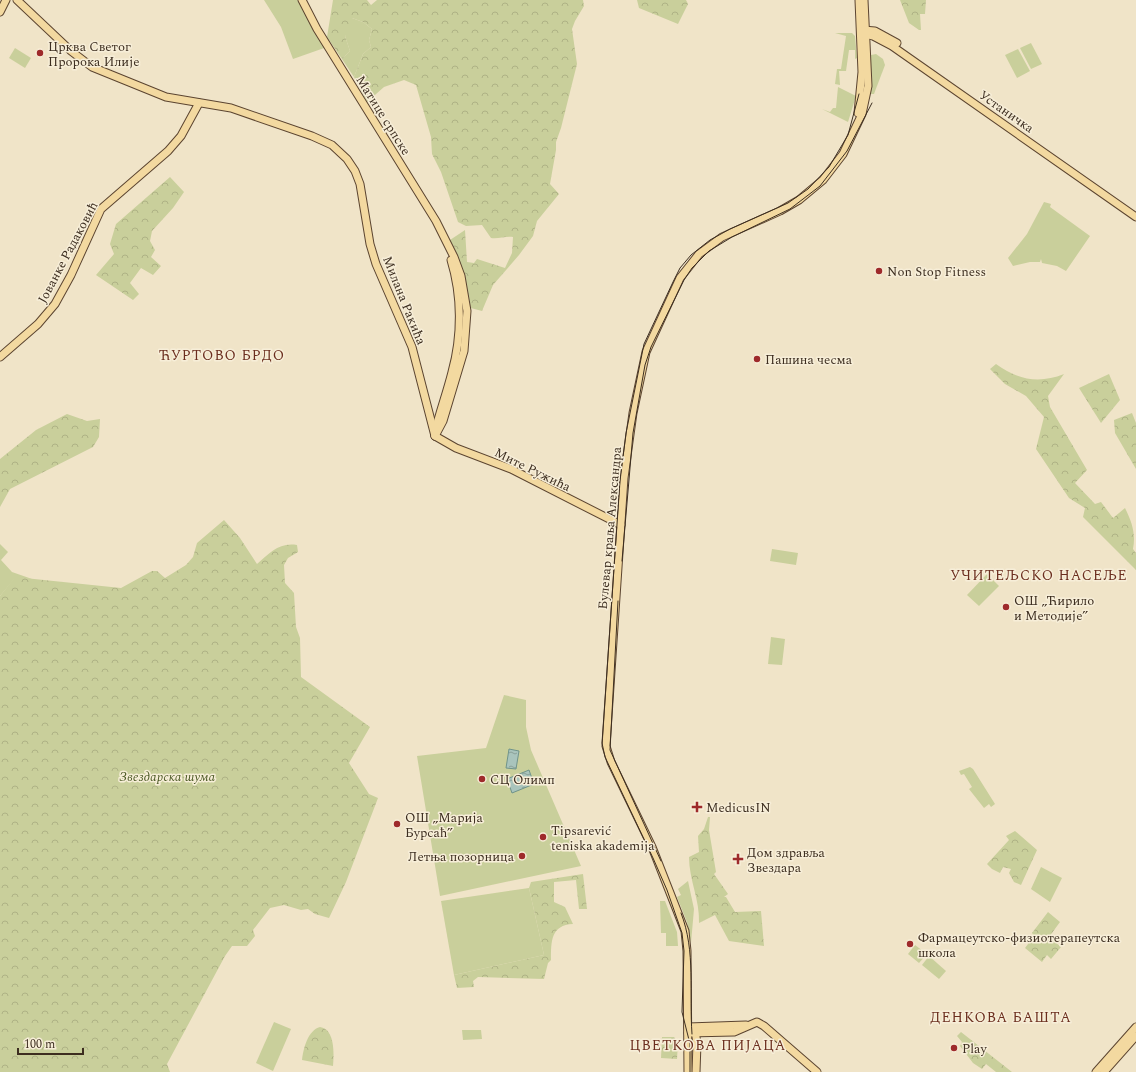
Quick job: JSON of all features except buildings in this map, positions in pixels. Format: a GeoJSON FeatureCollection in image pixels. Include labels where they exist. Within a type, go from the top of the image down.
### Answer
{"type":"FeatureCollection","features":[{"type":"Feature","properties":{"kind":"main road"},"geometry":{"type":"LineString","coordinates":[[0,12],[6,0]]}},
{"type":"Feature","properties":{"kind":"main road","name":"Милана Ракића"},"geometry":{"type":"LineString","coordinates":[[17,0],[71,51],[92,67],[161,96],[239,110],[320,139],[336,148],[347,159],[358,179],[370,244],[376,264],[410,342],[434,436]]}},
{"type":"Feature","properties":{"kind":"main road","name":"Матице српске"},"geometry":{"type":"LineString","coordinates":[[302,0],[324,39],[436,221],[446,242],[458,289],[463,327],[434,436]]}},
{"type":"Feature","properties":{"kind":"main road","name":"Булевар краља Александра"},"geometry":{"type":"LineString","coordinates":[[696,1072],[688,1018],[687,951],[684,929],[652,847],[611,762],[606,746],[626,459],[643,362],[651,340],[680,278],[695,258],[716,241],[783,210],[815,188],[839,159],[850,141],[864,110],[868,86],[867,51],[859,0]]}},
{"type":"Feature","properties":{"kind":"main road","name":"Булевар краља Александра"},"geometry":{"type":"LineString","coordinates":[[858,121],[866,17],[864,0]]}},
{"type":"Feature","properties":{"kind":"main road"},"geometry":{"type":"LineString","coordinates":[[866,17],[875,31]]}},
{"type":"Feature","properties":{"kind":"main road","name":"Устаничка"},"geometry":{"type":"LineString","coordinates":[[864,32],[875,31],[899,45],[1136,211]]}},
{"type":"Feature","properties":{"kind":"main road","name":"Устаничка"},"geometry":{"type":"LineString","coordinates":[[864,32],[885,42],[1136,217]]}},
{"type":"Feature","properties":{"kind":"main road"},"geometry":{"type":"LineString","coordinates":[[867,51],[874,43],[885,42]]}},
{"type":"Feature","properties":{"kind":"main road","name":"Јованке Радаковић"},"geometry":{"type":"LineString","coordinates":[[0,357],[38,324],[54,304],[71,275],[101,209],[168,151],[184,132],[199,103]]}},
{"type":"Feature","properties":{"kind":"main road","name":"Мите Ружића"},"geometry":{"type":"LineString","coordinates":[[434,436],[456,448],[516,471],[621,525]]}},
{"type":"Feature","properties":{"kind":"main road"},"geometry":{"type":"LineString","coordinates":[[691,1031],[734,1032],[755,1022],[762,1024],[817,1072]]}},
{"type":"Feature","properties":{"kind":"main road"},"geometry":{"type":"LineString","coordinates":[[1096,1072],[1136,1027]]}},
{"type":"Feature","properties":{"kind":"main road","name":"Булевар краља Александра"},"geometry":{"type":"LineString","coordinates":[[688,1072],[691,1031]]}},
{"type":"Feature","properties":{"kind":"main road"},"geometry":{"type":"LineString","coordinates":[[1104,1072],[1136,1036]]}},
{"type":"Feature","properties":{"kind":"green space"},"geometry":{"type":"Polygon","coordinates":[[[264,0],[300,0],[327,47],[293,59],[281,27],[264,0]]]}},
{"type":"Feature","properties":{"kind":"green space"},"geometry":{"type":"Polygon","coordinates":[[[333,0],[367,0],[371,5],[377,0],[583,0],[584,6],[572,29],[577,64],[556,142],[550,184],[559,194],[537,221],[533,236],[493,285],[482,311],[467,307],[450,240],[465,230],[467,262],[474,263],[477,259],[505,268],[512,253],[513,237],[491,238],[482,225],[466,226],[458,222],[441,172],[432,154],[431,137],[416,85],[404,80],[384,87],[367,102],[354,77],[363,54],[371,47],[369,40],[372,29],[363,22],[352,18],[354,26],[345,36],[350,51],[342,59],[327,37],[333,0]]]}},
{"type":"Feature","properties":{"kind":"green space"},"geometry":{"type":"Polygon","coordinates":[[[637,0],[686,0],[688,4],[678,24],[639,8],[637,0]]]}},
{"type":"Feature","properties":{"kind":"green space"},"geometry":{"type":"Polygon","coordinates":[[[900,0],[926,0],[925,14],[920,14],[921,30],[909,23],[900,0]]]}},
{"type":"Feature","properties":{"kind":"green space"},"geometry":{"type":"Polygon","coordinates":[[[352,18],[363,22],[372,29],[369,40],[371,47],[363,54],[354,77],[342,59],[350,51],[345,36],[352,18]]]}},
{"type":"Feature","properties":{"kind":"green space"},"geometry":{"type":"Polygon","coordinates":[[[835,33],[852,33],[855,36],[857,58],[855,59],[855,50],[849,50],[846,71],[839,71],[840,85],[835,84],[837,69],[841,69],[846,36],[835,33]]]}},
{"type":"Feature","properties":{"kind":"green space"},"geometry":{"type":"Polygon","coordinates":[[[1031,43],[1042,64],[1031,69],[1020,48],[1031,43]]]}},
{"type":"Feature","properties":{"kind":"green space"},"geometry":{"type":"Polygon","coordinates":[[[15,48],[31,58],[25,68],[9,58],[15,48]]]}},
{"type":"Feature","properties":{"kind":"green space"},"geometry":{"type":"Polygon","coordinates":[[[1018,49],[1030,71],[1017,78],[1005,55],[1018,49]]]}},
{"type":"Feature","properties":{"kind":"green space"},"geometry":{"type":"Polygon","coordinates":[[[876,54],[883,59],[885,65],[874,94],[871,94],[871,55],[876,54]]]}},
{"type":"Feature","properties":{"kind":"green space"},"geometry":{"type":"Polygon","coordinates":[[[838,87],[856,96],[848,122],[822,109],[830,112],[833,108],[836,108],[838,87]]]}},
{"type":"Feature","properties":{"kind":"green space"},"geometry":{"type":"Polygon","coordinates":[[[170,177],[184,192],[173,208],[152,231],[150,241],[155,250],[151,257],[161,266],[153,275],[141,268],[130,283],[139,294],[133,300],[96,275],[114,254],[110,244],[116,224],[170,177]]]}},
{"type":"Feature","properties":{"kind":"green space"},"geometry":{"type":"Polygon","coordinates":[[[1044,202],[1051,204],[1050,207],[1090,236],[1066,271],[1057,266],[1042,263],[1041,259],[1040,262],[1030,262],[1013,266],[1008,258],[1027,234],[1044,202]]]}},
{"type":"Feature","properties":{"kind":"green space"},"geometry":{"type":"Polygon","coordinates":[[[996,364],[1012,374],[1029,379],[1046,379],[1064,374],[1048,396],[1050,407],[1087,470],[1075,483],[1095,504],[1101,502],[1113,518],[1125,508],[1133,528],[1133,549],[1136,553],[1136,570],[1083,517],[1085,508],[1069,498],[1036,449],[1044,417],[1026,396],[1005,384],[990,369],[996,364]]]}},
{"type":"Feature","properties":{"kind":"green space"},"geometry":{"type":"Polygon","coordinates":[[[1109,374],[1120,400],[1101,423],[1079,388],[1109,374]]]}},
{"type":"Feature","properties":{"kind":"green space"},"geometry":{"type":"Polygon","coordinates":[[[1132,413],[1136,423],[1136,469],[1115,433],[1114,420],[1132,413]]]}},
{"type":"Feature","properties":{"kind":"green space"},"geometry":{"type":"Polygon","coordinates":[[[67,414],[87,421],[100,419],[99,437],[93,447],[10,489],[0,507],[0,459],[36,430],[67,414]]]}},
{"type":"Feature","properties":{"kind":"green space","name":"Звездарска шума"},"geometry":{"type":"Polygon","coordinates":[[[224,520],[240,538],[257,564],[275,549],[285,545],[297,545],[298,552],[288,558],[284,565],[285,583],[294,593],[296,627],[300,638],[301,677],[370,727],[349,763],[369,794],[378,798],[346,882],[329,918],[315,914],[308,909],[301,910],[284,905],[270,908],[253,930],[255,936],[247,946],[232,946],[225,956],[167,1064],[170,1072],[0,1072],[0,596],[15,577],[121,588],[152,571],[157,571],[165,578],[186,565],[193,557],[197,543],[224,520]]]}},
{"type":"Feature","properties":{"kind":"green space"},"geometry":{"type":"Polygon","coordinates":[[[0,544],[8,552],[1,560],[12,572],[32,579],[15,578],[0,596],[0,544]]]}},
{"type":"Feature","properties":{"kind":"green space"},"geometry":{"type":"Polygon","coordinates":[[[772,549],[798,553],[796,565],[770,561],[772,549]]]}},
{"type":"Feature","properties":{"kind":"green space"},"geometry":{"type":"Polygon","coordinates":[[[987,574],[999,586],[979,606],[967,595],[987,574]]]}},
{"type":"Feature","properties":{"kind":"green space"},"geometry":{"type":"Polygon","coordinates":[[[771,637],[785,639],[782,665],[768,664],[771,637]]]}},
{"type":"Feature","properties":{"kind":"green space","name":"СЦ Олимп"},"geometry":{"type":"Polygon","coordinates":[[[504,695],[526,700],[526,727],[531,750],[581,866],[440,896],[417,756],[486,748],[504,695]]]}},
{"type":"Feature","properties":{"kind":"green space"},"geometry":{"type":"Polygon","coordinates":[[[970,767],[973,769],[995,804],[991,807],[989,804],[984,808],[969,789],[972,787],[964,774],[961,775],[959,771],[970,767]]]}},
{"type":"Feature","properties":{"kind":"green space"},"geometry":{"type":"Polygon","coordinates":[[[708,817],[710,817],[709,830],[716,872],[714,874],[728,894],[724,897],[726,897],[735,912],[761,911],[764,946],[729,941],[715,915],[699,923],[698,906],[689,865],[689,857],[699,852],[698,836],[704,829],[708,817]]]}},
{"type":"Feature","properties":{"kind":"green space"},"geometry":{"type":"Polygon","coordinates":[[[1015,831],[1037,850],[1021,885],[1014,882],[1009,873],[1011,869],[1003,867],[1000,873],[992,869],[987,864],[1009,840],[1006,836],[1015,831]]]}},
{"type":"Feature","properties":{"kind":"green space"},"geometry":{"type":"Polygon","coordinates":[[[1041,867],[1062,878],[1050,902],[1031,889],[1041,867]]]}},
{"type":"Feature","properties":{"kind":"green space"},"geometry":{"type":"Polygon","coordinates":[[[583,874],[587,909],[579,909],[576,880],[554,882],[554,902],[565,907],[573,924],[560,927],[556,931],[551,946],[551,960],[548,963],[544,979],[478,977],[473,981],[474,987],[457,988],[454,975],[544,955],[529,888],[531,882],[583,874]]]}},
{"type":"Feature","properties":{"kind":"green space"},"geometry":{"type":"Polygon","coordinates":[[[688,881],[694,909],[691,943],[687,922],[677,897],[681,895],[678,889],[688,881]]]}},
{"type":"Feature","properties":{"kind":"green space"},"geometry":{"type":"Polygon","coordinates":[[[529,888],[544,955],[454,975],[441,901],[529,888]]]}},
{"type":"Feature","properties":{"kind":"green space"},"geometry":{"type":"Polygon","coordinates":[[[660,901],[665,901],[677,932],[678,946],[666,946],[666,933],[661,933],[660,901]]]}},
{"type":"Feature","properties":{"kind":"green space"},"geometry":{"type":"Polygon","coordinates":[[[1048,912],[1060,922],[1049,937],[1061,947],[1051,959],[1047,955],[1042,962],[1025,948],[1034,936],[1032,933],[1048,912]]]}},
{"type":"Feature","properties":{"kind":"green space"},"geometry":{"type":"Polygon","coordinates":[[[915,945],[927,954],[919,963],[908,954],[915,945]]]}},
{"type":"Feature","properties":{"kind":"green space"},"geometry":{"type":"Polygon","coordinates":[[[929,956],[946,971],[939,979],[922,965],[929,956]]]}},
{"type":"Feature","properties":{"kind":"green space"},"geometry":{"type":"Polygon","coordinates":[[[274,1022],[291,1029],[273,1071],[256,1063],[274,1022]]]}},
{"type":"Feature","properties":{"kind":"green space"},"geometry":{"type":"Polygon","coordinates":[[[320,1027],[325,1029],[331,1037],[334,1055],[333,1066],[302,1060],[309,1036],[320,1027]]]}},
{"type":"Feature","properties":{"kind":"green space"},"geometry":{"type":"Polygon","coordinates":[[[462,1030],[481,1030],[482,1039],[463,1040],[462,1030]]]}},
{"type":"Feature","properties":{"kind":"green space"},"geometry":{"type":"Polygon","coordinates":[[[961,1032],[1012,1072],[996,1072],[986,1064],[982,1069],[973,1063],[960,1046],[962,1042],[957,1036],[961,1032]]]}},
{"type":"Feature","properties":{"kind":"green space"},"geometry":{"type":"Polygon","coordinates":[[[662,1037],[674,1037],[678,1043],[677,1059],[661,1058],[662,1037]]]}},
{"type":"Feature","properties":{"kind":"water"},"geometry":{"type":"Polygon","coordinates":[[[509,749],[519,751],[516,769],[506,768],[509,749]]]}},
{"type":"Feature","properties":{"kind":"water"},"geometry":{"type":"Polygon","coordinates":[[[529,770],[534,784],[512,793],[507,779],[529,770]]]}},
{"type":"Feature","properties":{"kind":"tram line"},"geometry":{"type":"LineString","coordinates":[[690,1072],[690,1044],[682,1012],[684,951],[682,933],[667,890],[605,757],[602,743],[620,481],[626,433],[644,344],[680,268],[691,255],[710,240],[730,229],[788,203],[808,189],[829,167],[848,135],[859,94]]}},
{"type":"Feature","properties":{"kind":"tram line"},"geometry":{"type":"LineString","coordinates":[[622,561],[633,433],[645,365],[651,347],[684,280],[692,268],[709,251],[732,237],[790,209],[820,186],[847,151],[872,103]]}},
{"type":"Feature","properties":{"kind":"tram line"},"geometry":{"type":"LineString","coordinates":[[618,601],[610,750],[661,861]]}},
{"type":"Feature","properties":{"kind":"tram line"},"geometry":{"type":"LineString","coordinates":[[681,913],[689,942],[692,1034]]}},
{"type":"Feature","properties":{"kind":"place","name":"Црква Светог Пророка Илије"},"geometry":{"type":"Point","coordinates":[40,53]}},
{"type":"Feature","properties":{"kind":"place","name":"Non Stop Fitness"},"geometry":{"type":"Point","coordinates":[879,271]}},
{"type":"Feature","properties":{"kind":"place","name":"Пашина чесма"},"geometry":{"type":"Point","coordinates":[757,359]}},
{"type":"Feature","properties":{"kind":"place","name":"ОШ „Ћирило и Методије”"},"geometry":{"type":"Point","coordinates":[1006,607]}},
{"type":"Feature","properties":{"kind":"place","name":"СЦ Олимп"},"geometry":{"type":"Point","coordinates":[482,779]}},
{"type":"Feature","properties":{"kind":"place","name":"MedicusIN"},"geometry":{"type":"Point","coordinates":[697,807]}},
{"type":"Feature","properties":{"kind":"place","name":"ОШ „Марија Бурсаћ”"},"geometry":{"type":"Point","coordinates":[397,824]}},
{"type":"Feature","properties":{"kind":"place","name":"Tipsarević teniska akademija"},"geometry":{"type":"Point","coordinates":[543,837]}},
{"type":"Feature","properties":{"kind":"place","name":"Летња позорница"},"geometry":{"type":"Point","coordinates":[522,856]}},
{"type":"Feature","properties":{"kind":"place","name":"Дом здравља Звездара"},"geometry":{"type":"Point","coordinates":[738,859]}},
{"type":"Feature","properties":{"kind":"place","name":"Фармацеутско-физиотерапеутска школа"},"geometry":{"type":"Point","coordinates":[910,944]}},
{"type":"Feature","properties":{"kind":"place","name":"Play"},"geometry":{"type":"Point","coordinates":[954,1048]}},
{"type":"Feature","properties":{"kind":"district","name":"ЋУРТОВО БРДО"},"geometry":{"type":"Point","coordinates":[222,355]}},
{"type":"Feature","properties":{"kind":"district","name":"УЧИТЕЉСКО НАСЕЉЕ"},"geometry":{"type":"Point","coordinates":[1039,575]}},
{"type":"Feature","properties":{"kind":"district","name":"ДЕНКОВА БАШТА"},"geometry":{"type":"Point","coordinates":[1001,1017]}},
{"type":"Feature","properties":{"kind":"district","name":"ЦВЕТКОВА ПИЈАЦА"},"geometry":{"type":"Point","coordinates":[708,1045]}}]}
